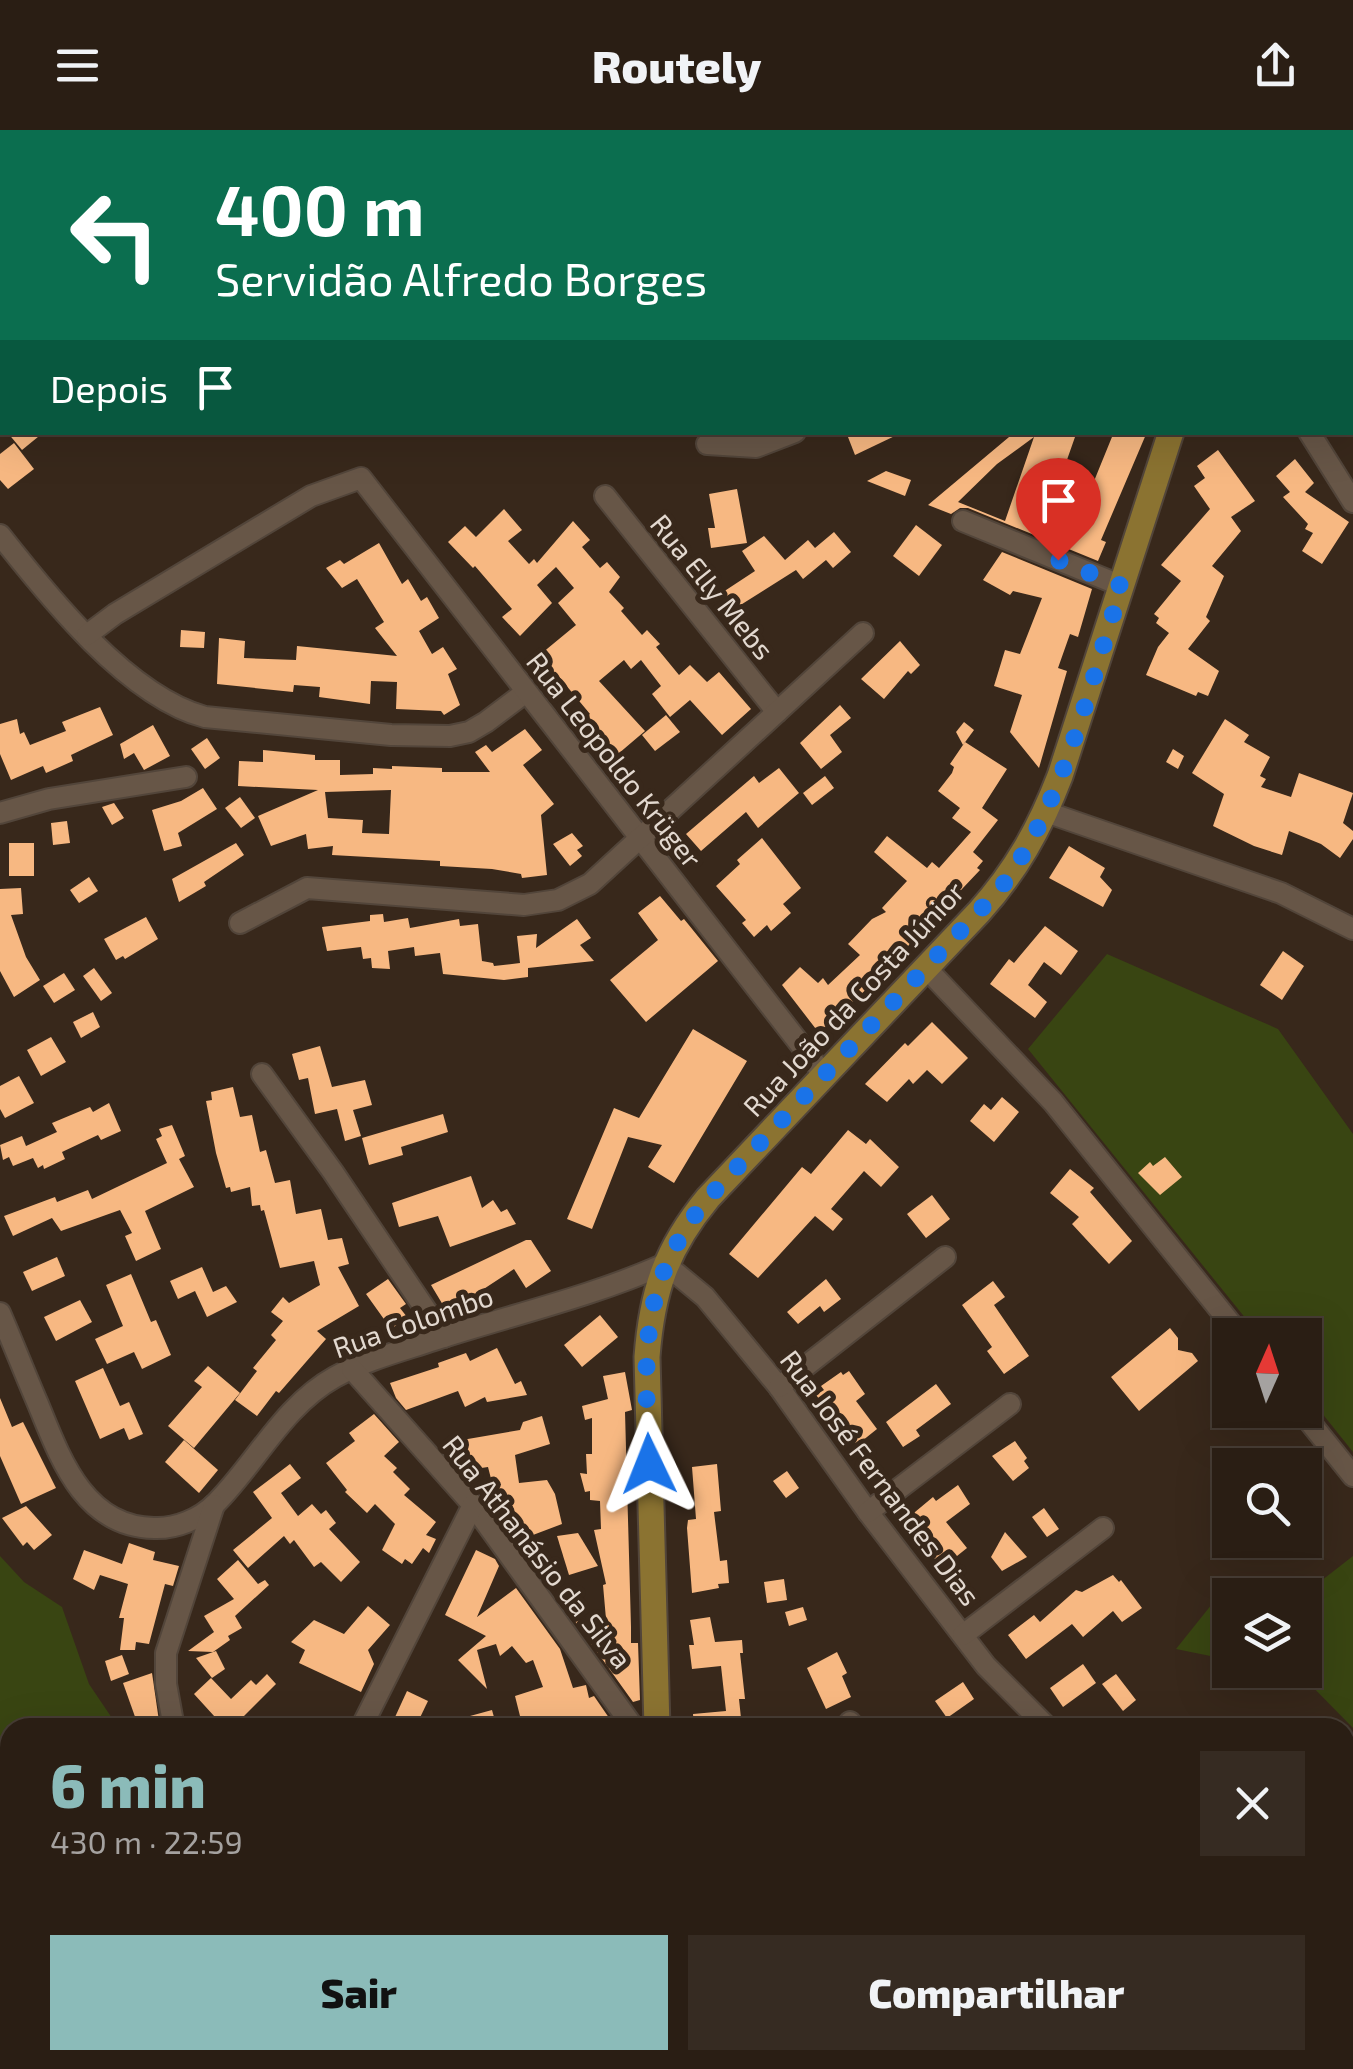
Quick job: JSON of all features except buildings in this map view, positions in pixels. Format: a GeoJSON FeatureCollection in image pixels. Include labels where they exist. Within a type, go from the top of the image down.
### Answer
{"type":"FeatureCollection","features":[{"type":"Feature","properties":{"kind":"main road","name":"Rua João da Costa Júnior"},"geometry":{"type":"LineString","coordinates":[[657,1718],[647,1358],[654,1300],[665,1264],[687,1224],[708,1198],[1000,889],[1019,863],[1046,812],[1170,435]]}},
{"type":"Feature","properties":{"kind":"street"},"geometry":{"type":"LineString","coordinates":[[707,444],[756,447],[788,435]]}},
{"type":"Feature","properties":{"kind":"street"},"geometry":{"type":"LineString","coordinates":[[1311,435],[1353,502]]}},
{"type":"Feature","properties":{"kind":"street","name":"Rua Leopoldo Krüger"},"geometry":{"type":"LineString","coordinates":[[87,635],[115,614],[311,496],[361,478],[824,1076]]}},
{"type":"Feature","properties":{"kind":"street","name":"Rua Elly Mebs"},"geometry":{"type":"LineString","coordinates":[[604,496],[777,712]]}},
{"type":"Feature","properties":{"kind":"street"},"geometry":{"type":"LineString","coordinates":[[963,521],[1122,586]]}},
{"type":"Feature","properties":{"kind":"street"},"geometry":{"type":"LineString","coordinates":[[0,536],[87,635],[168,703],[205,717],[392,735],[450,736],[469,732],[526,692]]}},
{"type":"Feature","properties":{"kind":"street"},"geometry":{"type":"LineString","coordinates":[[240,923],[307,888],[524,905],[558,900],[590,884],[863,632]]}},
{"type":"Feature","properties":{"kind":"street"},"geometry":{"type":"LineString","coordinates":[[0,813],[49,799],[186,777]]}},
{"type":"Feature","properties":{"kind":"street"},"geometry":{"type":"LineString","coordinates":[[1046,812],[1281,893],[1353,929]]}},
{"type":"Feature","properties":{"kind":"street"},"geometry":{"type":"LineString","coordinates":[[926,968],[1053,1102],[1226,1318]]}},
{"type":"Feature","properties":{"kind":"street"},"geometry":{"type":"LineString","coordinates":[[262,1074],[334,1172],[444,1337]]}},
{"type":"Feature","properties":{"kind":"street"},"geometry":{"type":"LineString","coordinates":[[779,1387],[945,1258]]}},
{"type":"Feature","properties":{"kind":"street","name":"Rua Colombo"},"geometry":{"type":"LineString","coordinates":[[0,1313],[60,1457],[77,1487],[95,1506],[128,1524],[154,1528],[189,1522],[214,1505],[304,1400],[352,1369],[665,1264]]}},
{"type":"Feature","properties":{"kind":"street","name":"Rua José Fernandes Dias"},"geometry":{"type":"LineString","coordinates":[[665,1264],[705,1297],[779,1387],[868,1512],[963,1635],[1038,1718]]}},
{"type":"Feature","properties":{"kind":"street","name":"Rua Athanásio da Silva"},"geometry":{"type":"LineString","coordinates":[[352,1369],[473,1505],[627,1718]]}},
{"type":"Feature","properties":{"kind":"street"},"geometry":{"type":"LineString","coordinates":[[868,1512],[1010,1404]]}},
{"type":"Feature","properties":{"kind":"street"},"geometry":{"type":"LineString","coordinates":[[1314,1428],[1353,1476]]}},
{"type":"Feature","properties":{"kind":"street"},"geometry":{"type":"LineString","coordinates":[[172,1718],[166,1653],[214,1505]]}},
{"type":"Feature","properties":{"kind":"street"},"geometry":{"type":"LineString","coordinates":[[366,1718],[473,1505]]}},
{"type":"Feature","properties":{"kind":"street"},"geometry":{"type":"LineString","coordinates":[[963,1635],[1103,1528]]}},
{"type":"Feature","properties":{"kind":"green space"},"geometry":{"type":"Polygon","coordinates":[[[1107,954],[1278,1029],[1353,1134],[1353,1452],[1322,1413],[1322,1318],[1245,1318],[1028,1049],[1107,954]]]}},
{"type":"Feature","properties":{"kind":"green space"},"geometry":{"type":"Polygon","coordinates":[[[0,1556],[24,1582],[62,1607],[89,1684],[112,1718],[0,1718],[0,1556]]]}},
{"type":"Feature","properties":{"kind":"green space"},"geometry":{"type":"Polygon","coordinates":[[[1353,1556],[1353,1718],[1343,1718],[1314,1688],[1322,1688],[1322,1580],[1353,1556]]]}},
{"type":"Feature","properties":{"kind":"green space"},"geometry":{"type":"Polygon","coordinates":[[[1212,1604],[1212,1656],[1176,1649],[1212,1604]]]}},
{"type":"Feature","properties":{"kind":"route"},"geometry":{"type":"LineString","coordinates":[[649,1464],[649,1331],[654,1300],[674,1245],[708,1198],[1000,889],[1046,812],[1122,586],[1058,560]]}}]}
